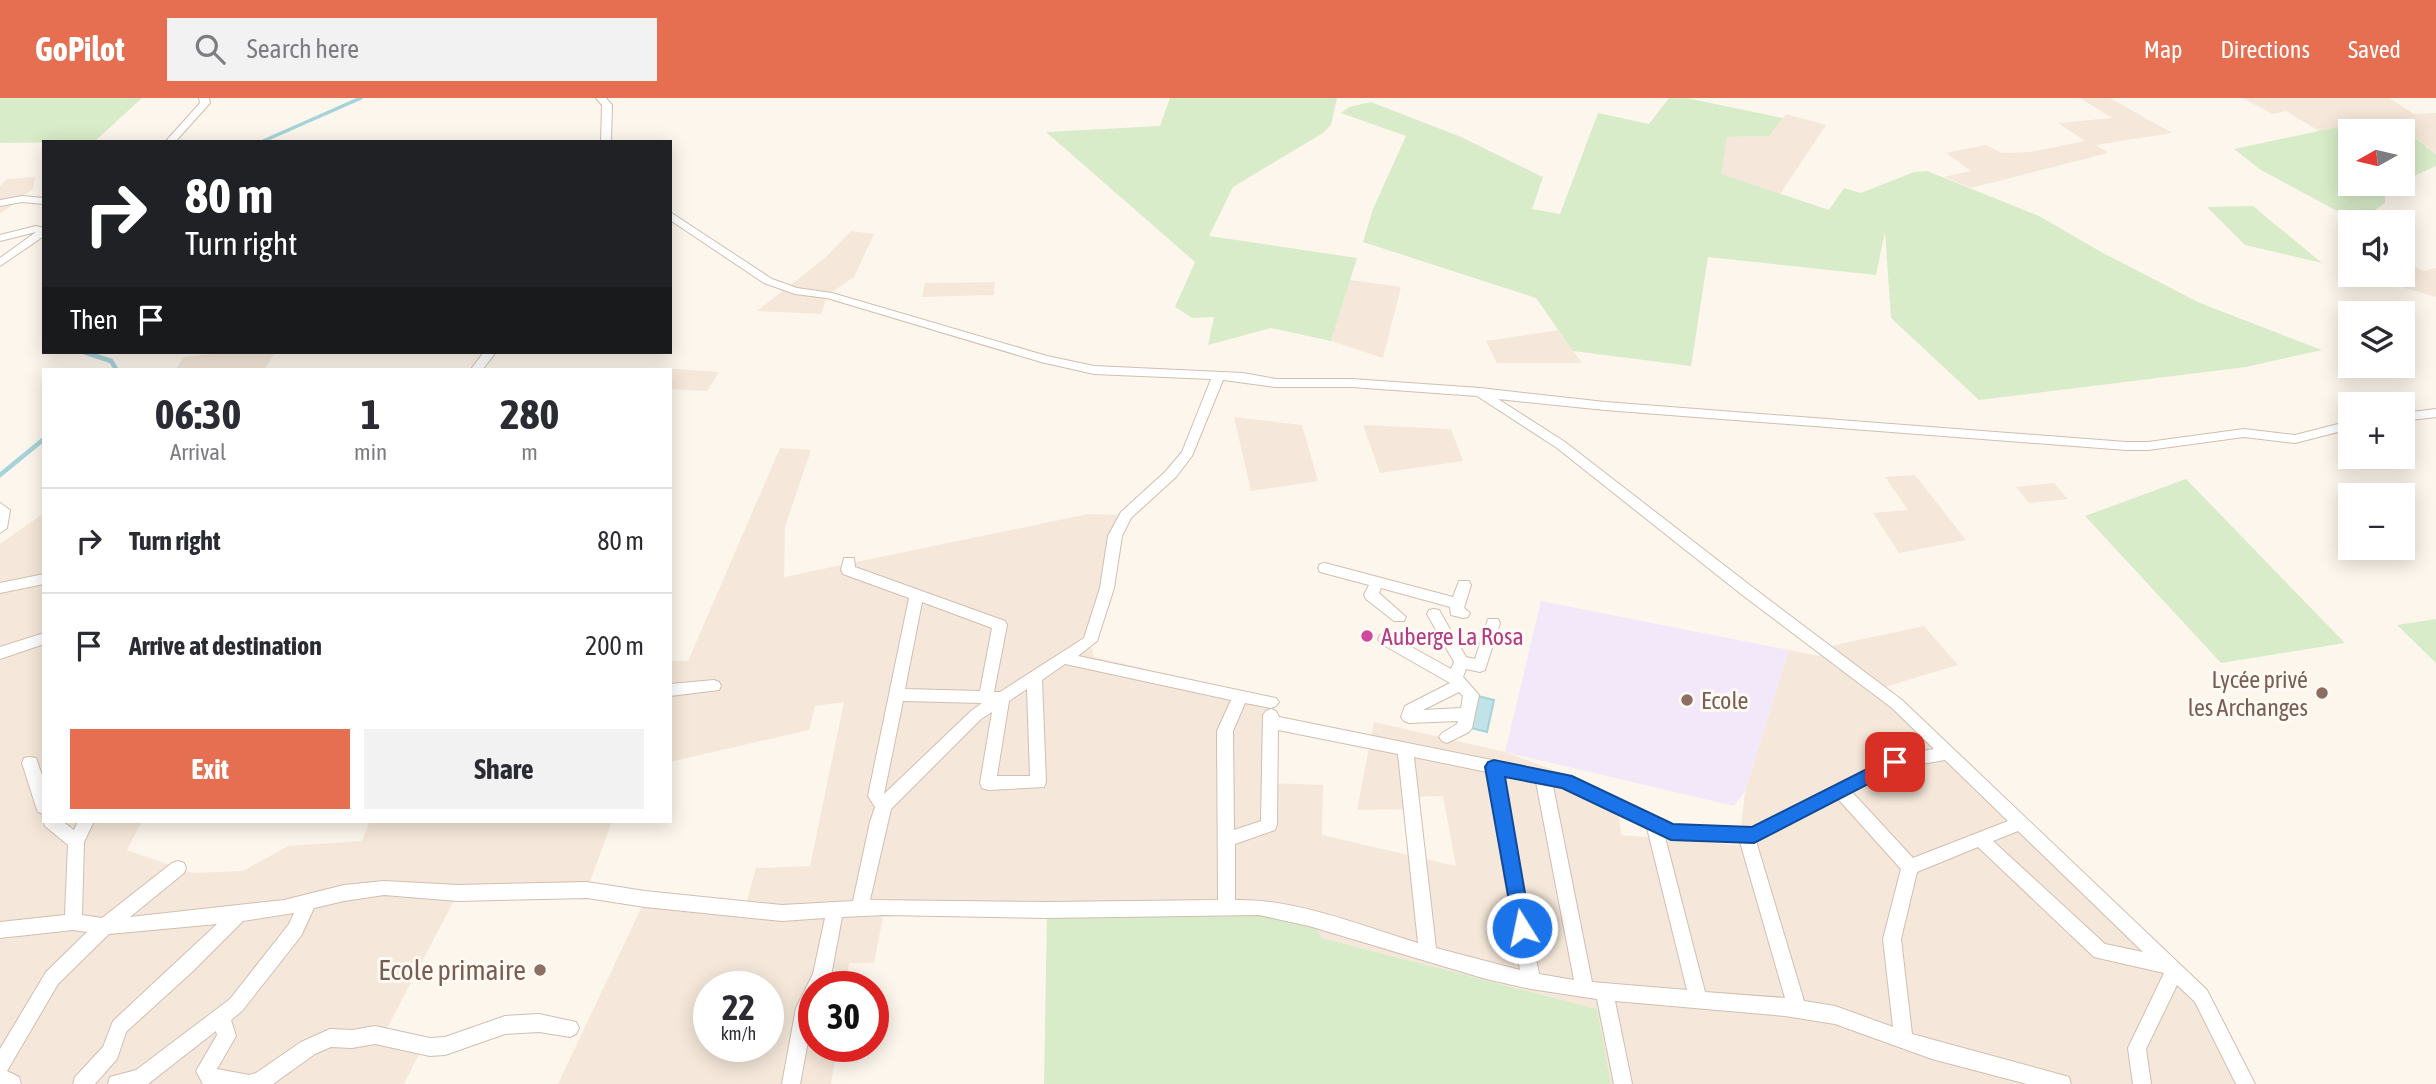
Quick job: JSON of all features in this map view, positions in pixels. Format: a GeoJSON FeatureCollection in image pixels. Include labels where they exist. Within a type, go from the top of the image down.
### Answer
{"type":"FeatureCollection","features":[{"type":"Feature","properties":{"kind":"street"},"geometry":{"type":"LineString","coordinates":[[172,140],[205,103],[204,98]]}},
{"type":"Feature","properties":{"kind":"street"},"geometry":{"type":"LineString","coordinates":[[601,98],[607,105],[606,140]]}},
{"type":"Feature","properties":{"kind":"street"},"geometry":{"type":"LineString","coordinates":[[0,202],[22,199],[42,201]]}},
{"type":"Feature","properties":{"kind":"street"},"geometry":{"type":"LineString","coordinates":[[672,216],[768,281],[785,288],[828,295],[1073,366],[1105,371],[1242,377],[1276,383],[1352,383],[1480,392],[1605,406],[2126,446],[2148,446],[2224,434],[2295,439],[2338,428]]}},
{"type":"Feature","properties":{"kind":"street"},"geometry":{"type":"LineString","coordinates":[[0,238],[40,230]]}},
{"type":"Feature","properties":{"kind":"street"},"geometry":{"type":"LineString","coordinates":[[0,263],[40,230]]}},
{"type":"Feature","properties":{"kind":"street"},"geometry":{"type":"LineString","coordinates":[[478,368],[488,354]]}},
{"type":"Feature","properties":{"kind":"street"},"geometry":{"type":"LineString","coordinates":[[860,909],[884,805],[994,697],[1034,678],[1090,641],[1107,588],[1115,536],[1126,515],[1171,474],[1188,453],[1218,376]]}},
{"type":"Feature","properties":{"kind":"street"},"geometry":{"type":"LineString","coordinates":[[1480,392],[1561,445],[1897,704],[2201,996],[2246,1084]]}},
{"type":"Feature","properties":{"kind":"street"},"geometry":{"type":"LineString","coordinates":[[2415,416],[2436,413]]}},
{"type":"Feature","properties":{"kind":"street"},"geometry":{"type":"LineString","coordinates":[[0,508],[3,510],[0,528]]}},
{"type":"Feature","properties":{"kind":"street"},"geometry":{"type":"LineString","coordinates":[[849,561],[848,570],[1000,625],[988,783],[1038,782],[1034,678]]}},
{"type":"Feature","properties":{"kind":"street"},"geometry":{"type":"LineString","coordinates":[[1325,568],[1376,584],[1460,596]]}},
{"type":"Feature","properties":{"kind":"street"},"geometry":{"type":"LineString","coordinates":[[0,588],[42,579]]}},
{"type":"Feature","properties":{"kind":"street"},"geometry":{"type":"LineString","coordinates":[[1376,584],[1371,595],[1399,617]]}},
{"type":"Feature","properties":{"kind":"street"},"geometry":{"type":"LineString","coordinates":[[884,805],[876,796],[916,593]]}},
{"type":"Feature","properties":{"kind":"street"},"geometry":{"type":"LineString","coordinates":[[1434,614],[1461,662],[1458,681],[1416,717],[1467,714]]}},
{"type":"Feature","properties":{"kind":"street"},"geometry":{"type":"LineString","coordinates":[[1461,662],[1480,666],[1493,623]]}},
{"type":"Feature","properties":{"kind":"street"},"geometry":{"type":"LineString","coordinates":[[0,653],[42,639]]}},
{"type":"Feature","properties":{"kind":"street"},"geometry":{"type":"LineString","coordinates":[[1385,639],[1458,681],[1471,695],[1464,728],[1447,737]]}},
{"type":"Feature","properties":{"kind":"street"},"geometry":{"type":"LineString","coordinates":[[1066,659],[1271,700],[1269,825],[1226,840]]}},
{"type":"Feature","properties":{"kind":"street"},"geometry":{"type":"LineString","coordinates":[[672,690],[714,686]]}},
{"type":"Feature","properties":{"kind":"street"},"geometry":{"type":"LineString","coordinates":[[896,695],[994,697]]}},
{"type":"Feature","properties":{"kind":"street"},"geometry":{"type":"LineString","coordinates":[[1227,907],[1225,731],[1241,695]]}},
{"type":"Feature","properties":{"kind":"street"},"geometry":{"type":"LineString","coordinates":[[1271,722],[1566,782],[1671,832],[1754,835],[1895,762],[1947,752]]}},
{"type":"Feature","properties":{"kind":"street"},"geometry":{"type":"LineString","coordinates":[[1405,749],[1428,954]]}},
{"type":"Feature","properties":{"kind":"street"},"geometry":{"type":"LineString","coordinates":[[30,763],[42,801]]}},
{"type":"Feature","properties":{"kind":"street"},"geometry":{"type":"LineString","coordinates":[[1494,767],[1531,981]]}},
{"type":"Feature","properties":{"kind":"street"},"geometry":{"type":"LineString","coordinates":[[1543,777],[1584,990]]}},
{"type":"Feature","properties":{"kind":"street"},"geometry":{"type":"LineString","coordinates":[[1840,791],[1910,867]]}},
{"type":"Feature","properties":{"kind":"street"},"geometry":{"type":"LineString","coordinates":[[53,823],[76,842]]}},
{"type":"Feature","properties":{"kind":"street"},"geometry":{"type":"LineString","coordinates":[[73,922],[76,842],[85,823]]}},
{"type":"Feature","properties":{"kind":"street"},"geometry":{"type":"LineString","coordinates":[[1910,867],[2020,823]]}},
{"type":"Feature","properties":{"kind":"street"},"geometry":{"type":"LineString","coordinates":[[1654,824],[1698,999]]}},
{"type":"Feature","properties":{"kind":"street"},"geometry":{"type":"LineString","coordinates":[[1746,834],[1797,1009]]}},
{"type":"Feature","properties":{"kind":"street"},"geometry":{"type":"LineString","coordinates":[[1980,839],[2100,951],[2170,968]]}},
{"type":"Feature","properties":{"kind":"street"},"geometry":{"type":"LineString","coordinates":[[1903,1040],[1892,939],[1910,867]]}},
{"type":"Feature","properties":{"kind":"street"},"geometry":{"type":"LineString","coordinates":[[0,1066],[52,978],[105,926],[177,868]]}},
{"type":"Feature","properties":{"kind":"street"},"geometry":{"type":"LineString","coordinates":[[0,930],[73,922],[105,926],[238,914],[384,888],[458,893],[587,890],[645,899],[782,913],[884,907],[1047,910],[1259,906],[1531,981],[1584,990],[1835,1014],[1903,1040],[2062,1084]]}},
{"type":"Feature","properties":{"kind":"street"},"geometry":{"type":"LineString","coordinates":[[117,1084],[141,1079],[236,1006],[302,920],[308,902]]}},
{"type":"Feature","properties":{"kind":"street"},"geometry":{"type":"LineString","coordinates":[[823,971],[835,911]]}},
{"type":"Feature","properties":{"kind":"street"},"geometry":{"type":"LineString","coordinates":[[82,1084],[110,1053],[119,1027],[238,914]]}},
{"type":"Feature","properties":{"kind":"street"},"geometry":{"type":"LineString","coordinates":[[2142,1084],[2137,1048],[2170,968]]}},
{"type":"Feature","properties":{"kind":"street"},"geometry":{"type":"LineString","coordinates":[[1604,991],[1623,1084]]}},
{"type":"Feature","properties":{"kind":"street"},"geometry":{"type":"LineString","coordinates":[[221,1017],[228,1036],[205,1071],[208,1077],[248,1084],[267,1078],[308,1048],[330,1038],[352,1039],[375,1035],[430,1047],[445,1046],[505,1025],[539,1023],[570,1028]]}},
{"type":"Feature","properties":{"kind":"street"},"geometry":{"type":"LineString","coordinates":[[791,1084],[798,1046]]}},
{"type":"Feature","properties":{"kind":"street"},"geometry":{"type":"LineString","coordinates":[[0,1077],[12,1084]]}},
{"type":"Feature","properties":{"kind":"shaded area"},"geometry":{"type":"Polygon","coordinates":[[[2080,98],[2110,98],[2172,133],[2096,145],[2108,153],[1971,188],[1944,177],[1971,171],[1946,153],[1986,145],[2002,153],[2031,152],[2085,141],[2058,123],[2112,118],[2080,98]]]}},
{"type":"Feature","properties":{"kind":"shaded area"},"geometry":{"type":"Polygon","coordinates":[[[2242,98],[2389,98],[2414,114],[2436,113],[2436,153],[2415,138],[2415,119],[2338,119],[2338,127],[2319,131],[2286,111],[2273,114],[2242,98]]]}},
{"type":"Feature","properties":{"kind":"shaded area"},"geometry":{"type":"Polygon","coordinates":[[[1786,114],[1826,125],[1780,194],[1720,174],[1727,137],[1769,136],[1786,114]]]}},
{"type":"Feature","properties":{"kind":"shaded area"},"geometry":{"type":"Polygon","coordinates":[[[35,177],[33,189],[0,214],[0,186],[7,179],[35,177]]]}},
{"type":"Feature","properties":{"kind":"shaded area"},"geometry":{"type":"Polygon","coordinates":[[[851,231],[874,234],[854,277],[828,295],[821,314],[757,311],[825,258],[851,231]]]}},
{"type":"Feature","properties":{"kind":"shaded area"},"geometry":{"type":"Polygon","coordinates":[[[2415,267],[2424,271],[2436,268],[2436,297],[2402,287],[2415,287],[2415,267]]]}},
{"type":"Feature","properties":{"kind":"shaded area"},"geometry":{"type":"Polygon","coordinates":[[[1350,280],[1401,287],[1383,358],[1331,341],[1350,280]]]}},
{"type":"Feature","properties":{"kind":"shaded area"},"geometry":{"type":"Polygon","coordinates":[[[995,282],[994,295],[922,297],[925,283],[995,282]]]}},
{"type":"Feature","properties":{"kind":"shaded area"},"geometry":{"type":"Polygon","coordinates":[[[1558,330],[1582,363],[1497,363],[1486,341],[1558,330]]]}},
{"type":"Feature","properties":{"kind":"shaded area"},"geometry":{"type":"Polygon","coordinates":[[[274,354],[266,368],[177,368],[184,357],[274,354]]]}},
{"type":"Feature","properties":{"kind":"shaded area"},"geometry":{"type":"Polygon","coordinates":[[[672,369],[719,372],[707,391],[672,389],[672,369]]]}},
{"type":"Feature","properties":{"kind":"shaded area"},"geometry":{"type":"Polygon","coordinates":[[[1234,417],[1302,425],[1318,481],[1251,491],[1234,417]]]}},
{"type":"Feature","properties":{"kind":"shaded area"},"geometry":{"type":"Polygon","coordinates":[[[1363,425],[1451,429],[1463,461],[1380,473],[1363,425]]]}},
{"type":"Feature","properties":{"kind":"shaded area"},"geometry":{"type":"Polygon","coordinates":[[[780,448],[811,450],[785,527],[784,577],[1088,514],[1126,515],[1090,641],[1094,657],[1271,698],[1269,783],[1323,785],[1322,835],[1456,866],[1443,796],[1410,797],[1411,809],[1357,810],[1374,722],[1505,752],[1599,787],[1619,817],[1621,835],[1739,845],[1745,791],[1789,650],[1819,656],[1831,646],[1924,626],[1958,665],[1878,689],[2201,996],[2246,1084],[1611,1084],[1596,1009],[1322,938],[1308,918],[885,907],[874,963],[849,963],[848,971],[798,971],[798,1062],[835,1062],[831,1084],[558,1084],[645,900],[745,908],[756,868],[810,866],[844,702],[815,706],[809,730],[672,762],[672,661],[688,661],[780,448]]]}},
{"type":"Feature","properties":{"kind":"shaded area"},"geometry":{"type":"Polygon","coordinates":[[[1915,475],[1966,540],[1899,553],[1873,513],[1908,510],[1885,477],[1915,475]]]}},
{"type":"Feature","properties":{"kind":"shaded area"},"geometry":{"type":"Polygon","coordinates":[[[2054,483],[2068,499],[2029,503],[2016,487],[2054,483]]]}},
{"type":"Feature","properties":{"kind":"shaded area"},"geometry":{"type":"Polygon","coordinates":[[[42,514],[42,823],[141,823],[127,850],[193,873],[243,871],[288,846],[362,841],[369,823],[611,823],[587,890],[458,893],[383,1036],[423,1046],[404,1084],[0,1084],[0,544],[42,514]]]}},
{"type":"Feature","properties":{"kind":"shaded area"},"geometry":{"type":"Polygon","coordinates":[[[1541,601],[1789,650],[1745,791],[1734,806],[1505,752],[1541,601]]]}},
{"type":"Feature","properties":{"kind":"green space"},"geometry":{"type":"Polygon","coordinates":[[[0,98],[142,98],[96,140],[0,143],[0,98]]]}},
{"type":"Feature","properties":{"kind":"green space"},"geometry":{"type":"Polygon","coordinates":[[[1170,98],[1337,98],[1331,125],[1323,133],[1233,187],[1209,236],[1357,258],[1331,341],[1271,328],[1208,345],[1214,317],[1192,318],[1175,307],[1195,262],[1046,132],[1160,126],[1170,98]]]}},
{"type":"Feature","properties":{"kind":"green space"},"geometry":{"type":"Polygon","coordinates":[[[1669,98],[1687,98],[1783,118],[1769,136],[1727,137],[1721,174],[1829,210],[1844,188],[1861,193],[1914,172],[1927,171],[2039,216],[2103,253],[2200,303],[2322,350],[2246,367],[1979,400],[1891,318],[1885,232],[1876,275],[1708,257],[1691,366],[1573,351],[1536,298],[1363,242],[1373,209],[1406,136],[1341,113],[1349,107],[1371,102],[1461,137],[1543,177],[1532,209],[1560,214],[1598,113],[1649,124],[1669,98]]]}},
{"type":"Feature","properties":{"kind":"green space"},"geometry":{"type":"Polygon","coordinates":[[[2338,127],[2338,196],[2385,196],[2385,203],[2375,210],[2338,211],[2261,170],[2234,149],[2338,127]]]}},
{"type":"Feature","properties":{"kind":"green space"},"geometry":{"type":"Polygon","coordinates":[[[2415,138],[2436,154],[2436,166],[2415,176],[2415,138]]]}},
{"type":"Feature","properties":{"kind":"green space"},"geometry":{"type":"Polygon","coordinates":[[[2253,206],[2322,263],[2245,245],[2207,207],[2253,206]]]}},
{"type":"Feature","properties":{"kind":"green space"},"geometry":{"type":"Polygon","coordinates":[[[2186,479],[2345,643],[2221,663],[2085,516],[2186,479]]]}},
{"type":"Feature","properties":{"kind":"green space"},"geometry":{"type":"Polygon","coordinates":[[[2436,619],[2436,663],[2397,625],[2436,619]]]}},
{"type":"Feature","properties":{"kind":"green space"},"geometry":{"type":"Polygon","coordinates":[[[1259,907],[1309,918],[1322,938],[1597,1009],[1611,1084],[1044,1084],[1047,910],[1259,907]]]}},
{"type":"Feature","properties":{"kind":"water"},"geometry":{"type":"Polygon","coordinates":[[[1474,695],[1494,700],[1487,732],[1467,727],[1474,695]]]}},
{"type":"Feature","properties":{"kind":"waterway"},"geometry":{"type":"LineString","coordinates":[[266,140],[361,98]]}},
{"type":"Feature","properties":{"kind":"waterway"},"geometry":{"type":"LineString","coordinates":[[90,354],[111,361],[115,368]]}},
{"type":"Feature","properties":{"kind":"waterway"},"geometry":{"type":"LineString","coordinates":[[0,475],[42,441]]}},
{"type":"Feature","properties":{"kind":"place","name":"Auberge La Rosa"},"geometry":{"type":"Point","coordinates":[1367,636]}},
{"type":"Feature","properties":{"kind":"place","name":"Lycée privé les Archanges"},"geometry":{"type":"Point","coordinates":[2322,693]}},
{"type":"Feature","properties":{"kind":"place","name":"Ecole"},"geometry":{"type":"Point","coordinates":[1687,700]}},
{"type":"Feature","properties":{"kind":"place","name":"Ecole primaire"},"geometry":{"type":"Point","coordinates":[540,970]}},
{"type":"Feature","properties":{"kind":"route"},"geometry":{"type":"LineString","coordinates":[[1522,928],[1494,767],[1566,782],[1671,832],[1754,835],[1895,762]]}}]}
